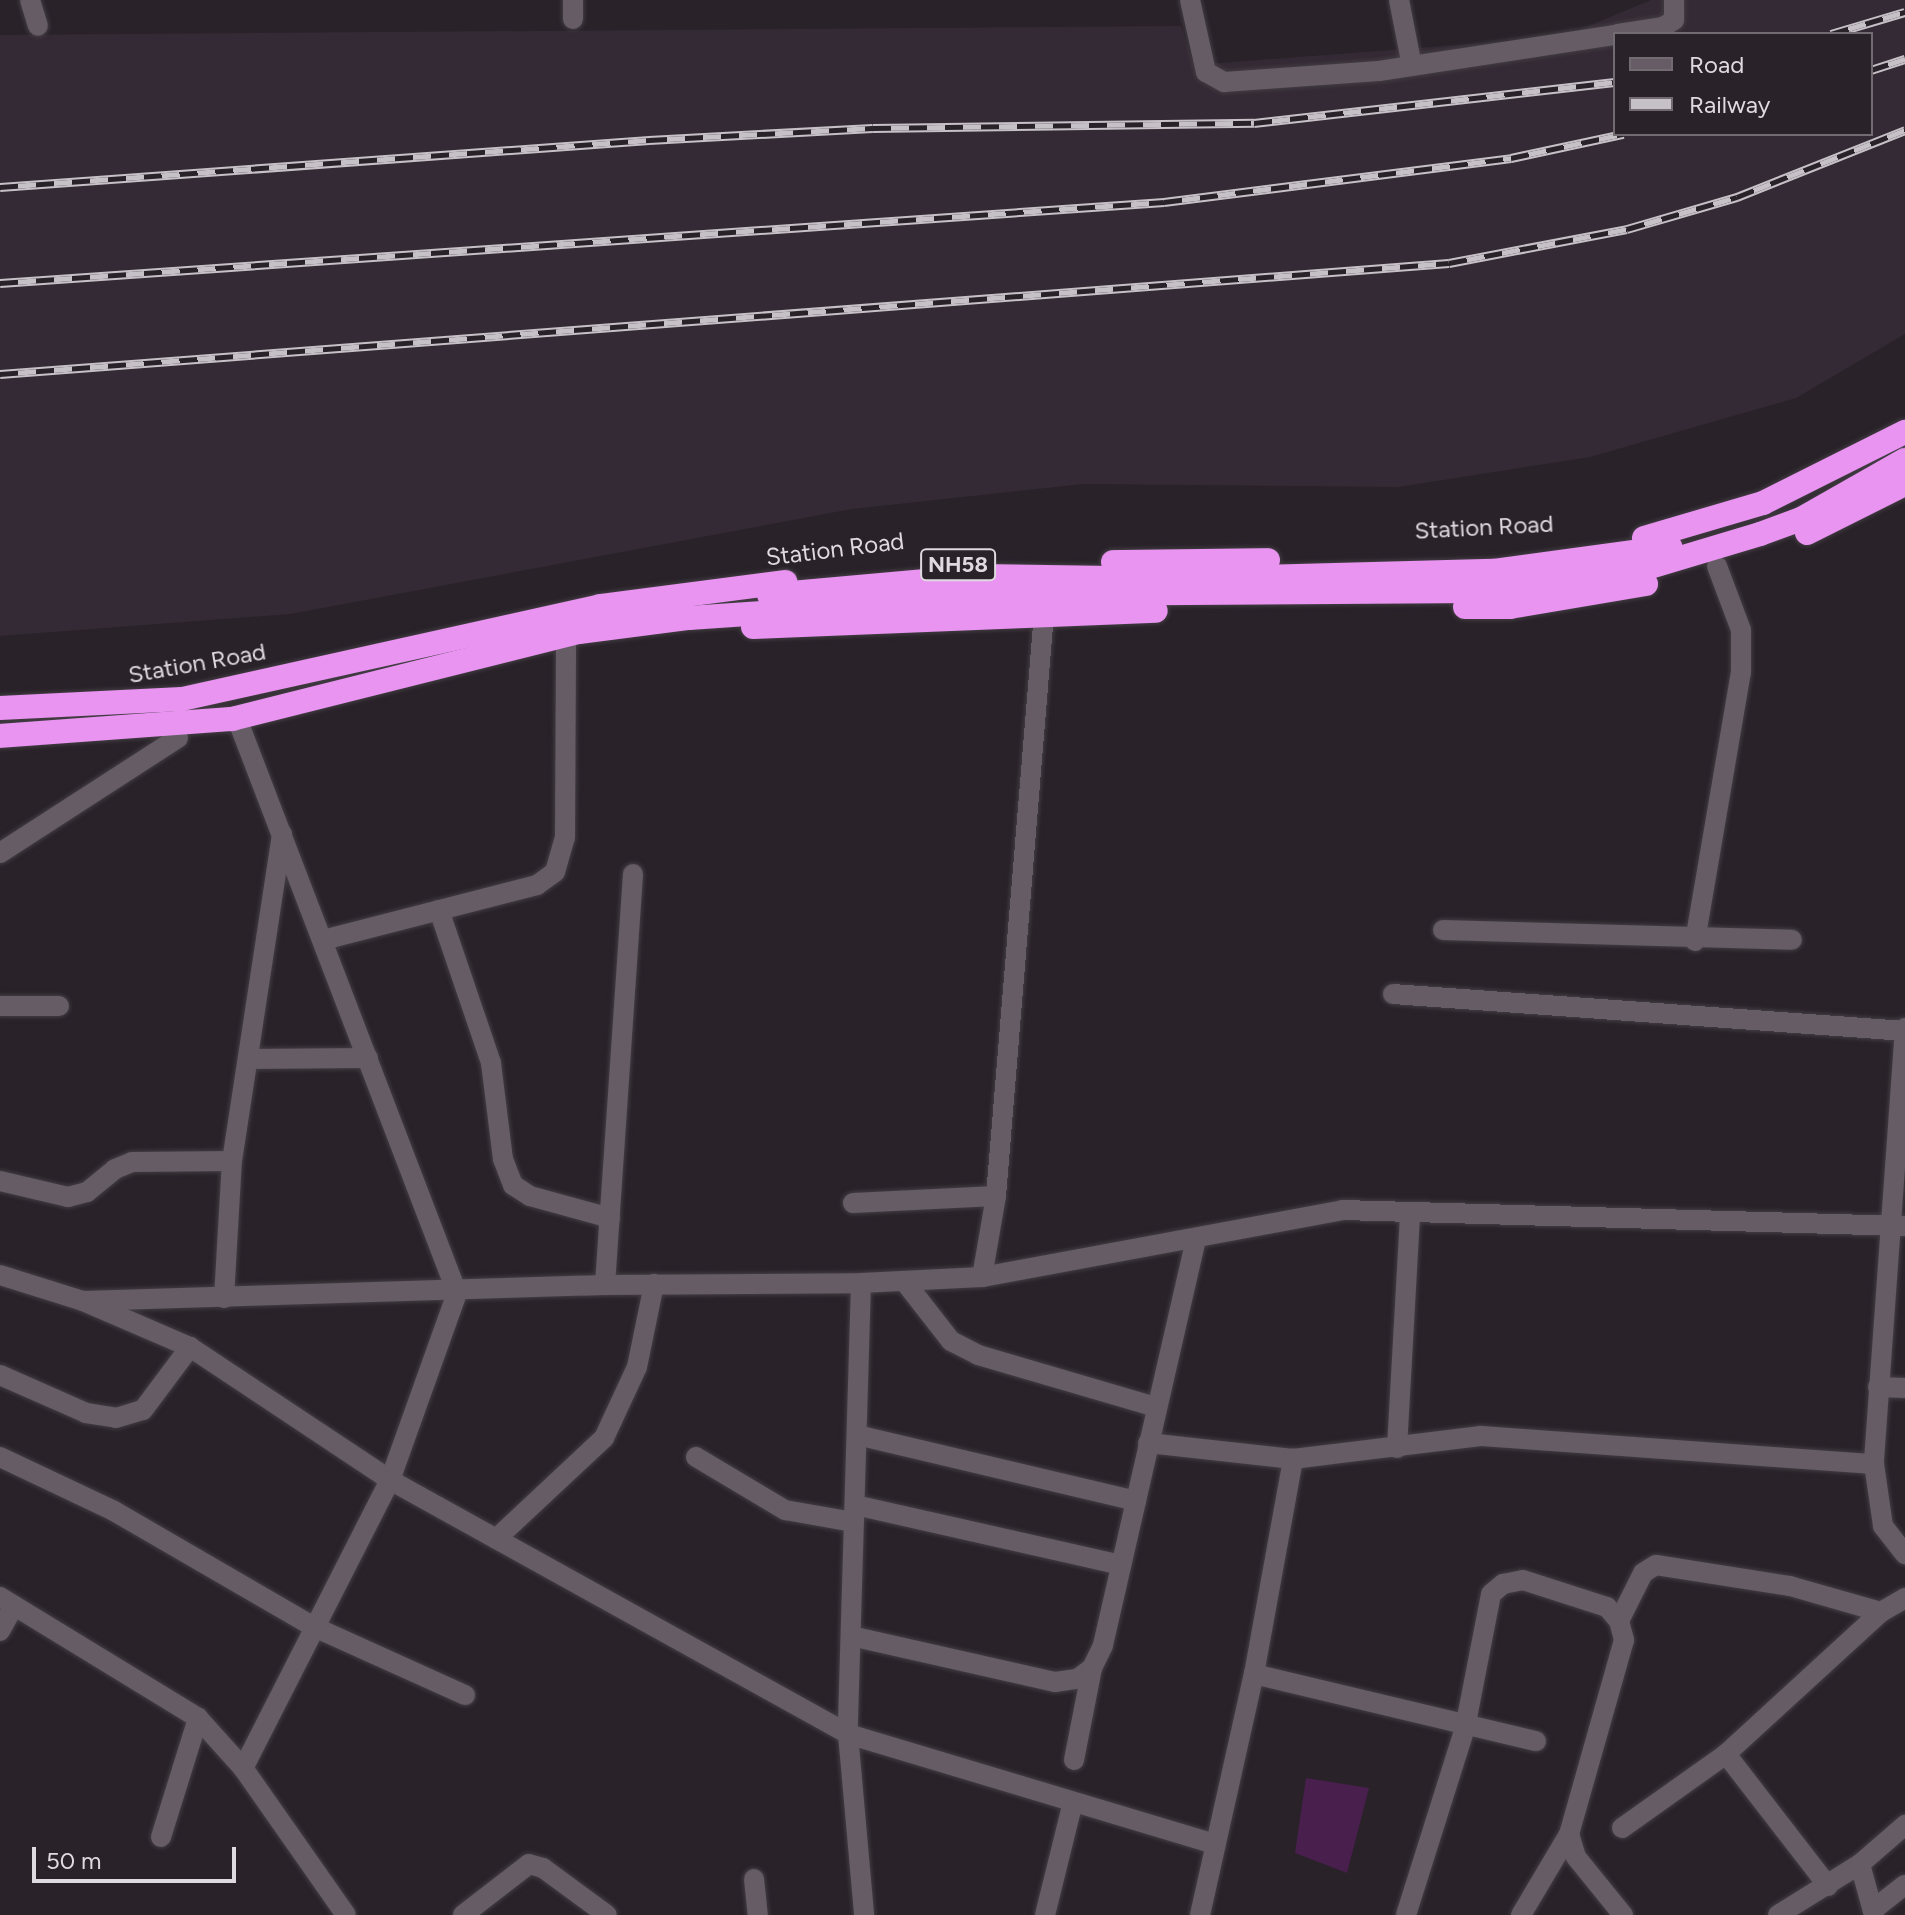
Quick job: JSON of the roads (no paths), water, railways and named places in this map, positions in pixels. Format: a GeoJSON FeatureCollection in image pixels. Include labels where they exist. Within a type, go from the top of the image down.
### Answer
{"type":"FeatureCollection","features":[{"type":"Feature","properties":{"kind":"highway","name":"Station Road"},"geometry":{"type":"LineString","coordinates":[[0,708],[182,699],[600,606],[833,575],[1036,563],[1450,558],[1605,546],[1698,525],[1763,503],[1905,432]]}},
{"type":"Feature","properties":{"kind":"highway"},"geometry":{"type":"LineString","coordinates":[[0,723],[229,706],[524,630],[834,587],[981,576],[1179,579],[1462,572],[1595,560],[1667,548],[1763,518],[1905,446]]}},
{"type":"Feature","properties":{"kind":"highway"},"geometry":{"type":"LineString","coordinates":[[0,736],[232,719],[579,632],[703,616],[1028,595],[1480,591],[1573,582],[1650,567],[1773,529],[1905,460]]}},
{"type":"Feature","properties":{"kind":"highway","name":"NH58"},"geometry":{"type":"LineString","coordinates":[[0,748],[178,738],[241,729],[566,645],[726,629],[1044,614],[1510,607],[1597,595],[1717,566],[1798,537],[1905,484]]}},
{"type":"Feature","properties":{"kind":"street"},"geometry":{"type":"LineString","coordinates":[[30,0],[38,26]]}},
{"type":"Feature","properties":{"kind":"street"},"geometry":{"type":"LineString","coordinates":[[1190,0],[1211,79],[1412,66],[1613,35]]}},
{"type":"Feature","properties":{"kind":"street"},"geometry":{"type":"LineString","coordinates":[[1399,0],[1412,66]]}},
{"type":"Feature","properties":{"kind":"street"},"geometry":{"type":"LineString","coordinates":[[1630,32],[1663,27],[1674,20],[1674,0]]}},
{"type":"Feature","properties":{"kind":"street"},"geometry":{"type":"LineString","coordinates":[[1695,941],[1741,672],[1741,630],[1717,566]]}},
{"type":"Feature","properties":{"kind":"street"},"geometry":{"type":"LineString","coordinates":[[982,1277],[996,1196],[1044,614]]}},
{"type":"Feature","properties":{"kind":"street"},"geometry":{"type":"LineString","coordinates":[[323,940],[537,885],[560,863],[565,838],[566,645]]}},
{"type":"Feature","properties":{"kind":"street"},"geometry":{"type":"LineString","coordinates":[[241,729],[457,1293],[390,1480],[312,1626],[243,1768]]}},
{"type":"Feature","properties":{"kind":"street"},"geometry":{"type":"LineString","coordinates":[[0,853],[178,738]]}},
{"type":"Feature","properties":{"kind":"street"},"geometry":{"type":"LineString","coordinates":[[224,1298],[232,1161],[282,834]]}},
{"type":"Feature","properties":{"kind":"street"},"geometry":{"type":"LineString","coordinates":[[605,1285],[633,874]]}},
{"type":"Feature","properties":{"kind":"street"},"geometry":{"type":"LineString","coordinates":[[439,910],[491,1063],[503,1159],[513,1185],[530,1196],[610,1218]]}},
{"type":"Feature","properties":{"kind":"street"},"geometry":{"type":"LineString","coordinates":[[1443,930],[1695,941],[1792,940]]}},
{"type":"Feature","properties":{"kind":"street"},"geometry":{"type":"LineString","coordinates":[[1393,994],[1905,1030],[1897,1225],[1878,1387],[1874,1464],[1883,1526],[1905,1554]]}},
{"type":"Feature","properties":{"kind":"street"},"geometry":{"type":"LineString","coordinates":[[0,1006],[59,1006]]}},
{"type":"Feature","properties":{"kind":"street"},"geometry":{"type":"LineString","coordinates":[[248,1059],[368,1058]]}},
{"type":"Feature","properties":{"kind":"street"},"geometry":{"type":"LineString","coordinates":[[0,1181],[68,1197],[87,1192],[115,1169],[132,1162],[232,1161]]}},
{"type":"Feature","properties":{"kind":"street"},"geometry":{"type":"LineString","coordinates":[[853,1203],[996,1196]]}},
{"type":"Feature","properties":{"kind":"street"},"geometry":{"type":"LineString","coordinates":[[83,1301],[457,1293],[605,1285],[905,1282],[982,1277],[1196,1240],[1342,1210],[1897,1225]]}},
{"type":"Feature","properties":{"kind":"street"},"geometry":{"type":"LineString","coordinates":[[1397,1448],[1410,1213]]}},
{"type":"Feature","properties":{"kind":"street"},"geometry":{"type":"LineString","coordinates":[[1074,1760],[1092,1668],[1103,1645],[1196,1240]]}},
{"type":"Feature","properties":{"kind":"street"},"geometry":{"type":"LineString","coordinates":[[0,1275],[83,1301],[190,1347],[390,1480],[848,1734],[1214,1844]]}},
{"type":"Feature","properties":{"kind":"street"},"geometry":{"type":"LineString","coordinates":[[905,1282],[951,1341],[978,1355],[1156,1407]]}},
{"type":"Feature","properties":{"kind":"street"},"geometry":{"type":"LineString","coordinates":[[861,1283],[848,1734],[864,1915]]}},
{"type":"Feature","properties":{"kind":"street"},"geometry":{"type":"LineString","coordinates":[[496,1539],[604,1438],[637,1367],[654,1284]]}},
{"type":"Feature","properties":{"kind":"street"},"geometry":{"type":"LineString","coordinates":[[0,1375],[86,1413],[116,1418],[143,1410],[190,1347]]}},
{"type":"Feature","properties":{"kind":"street"},"geometry":{"type":"LineString","coordinates":[[1878,1387],[1905,1388]]}},
{"type":"Feature","properties":{"kind":"street"},"geometry":{"type":"LineString","coordinates":[[857,1435],[1136,1501]]}},
{"type":"Feature","properties":{"kind":"street"},"geometry":{"type":"LineString","coordinates":[[1148,1443],[1293,1459],[1481,1436],[1874,1464]]}},
{"type":"Feature","properties":{"kind":"street"},"geometry":{"type":"LineString","coordinates":[[0,1457],[114,1511],[312,1626],[465,1695]]}},
{"type":"Feature","properties":{"kind":"street"},"geometry":{"type":"LineString","coordinates":[[696,1457],[785,1510],[855,1514],[1121,1565]]}},
{"type":"Feature","properties":{"kind":"street"},"geometry":{"type":"LineString","coordinates":[[1200,1915],[1254,1674],[1293,1459]]}},
{"type":"Feature","properties":{"kind":"street"},"geometry":{"type":"LineString","coordinates":[[1619,1621],[1643,1573],[1656,1565],[1790,1586],[1881,1612]]}},
{"type":"Feature","properties":{"kind":"street"},"geometry":{"type":"LineString","coordinates":[[1406,1915],[1465,1728],[1491,1594],[1503,1584],[1523,1580],[1607,1607],[1619,1621],[1624,1640],[1569,1834],[1521,1915]]}},
{"type":"Feature","properties":{"kind":"street"},"geometry":{"type":"LineString","coordinates":[[1622,1828],[1726,1754],[1881,1612],[1905,1598]]}},
{"type":"Feature","properties":{"kind":"street"},"geometry":{"type":"LineString","coordinates":[[0,1631],[7,1601],[198,1718],[243,1768],[346,1915]]}},
{"type":"Feature","properties":{"kind":"street"},"geometry":{"type":"LineString","coordinates":[[851,1636],[1055,1682],[1077,1679],[1092,1668]]}},
{"type":"Feature","properties":{"kind":"street"},"geometry":{"type":"LineString","coordinates":[[1254,1674],[1465,1728],[1536,1741]]}},
{"type":"Feature","properties":{"kind":"street"},"geometry":{"type":"LineString","coordinates":[[161,1837],[198,1718]]}},
{"type":"Feature","properties":{"kind":"street"},"geometry":{"type":"LineString","coordinates":[[1726,1754],[1828,1886]]}},
{"type":"Feature","properties":{"kind":"street"},"geometry":{"type":"LineString","coordinates":[[1045,1915],[1073,1802]]}},
{"type":"Feature","properties":{"kind":"street"},"geometry":{"type":"LineString","coordinates":[[1778,1915],[1860,1864],[1905,1825]]}},
{"type":"Feature","properties":{"kind":"street"},"geometry":{"type":"LineString","coordinates":[[1569,1834],[1576,1857],[1623,1915]]}},
{"type":"Feature","properties":{"kind":"street"},"geometry":{"type":"LineString","coordinates":[[463,1915],[529,1864],[543,1868],[605,1914]]}},
{"type":"Feature","properties":{"kind":"street"},"geometry":{"type":"LineString","coordinates":[[1860,1864],[1871,1913],[1905,1885]]}},
{"type":"Feature","properties":{"kind":"street"},"geometry":{"type":"LineString","coordinates":[[754,1879],[758,1915]]}},
{"type":"Feature","properties":{"kind":"railway"},"geometry":{"type":"LineString","coordinates":[[1838,32],[1905,12]]}},
{"type":"Feature","properties":{"kind":"railway"},"geometry":{"type":"LineString","coordinates":[[1873,69],[1905,59]]}},
{"type":"Feature","properties":{"kind":"railway"},"geometry":{"type":"LineString","coordinates":[[0,187],[649,140],[873,128],[1254,123],[1613,82]]}},
{"type":"Feature","properties":{"kind":"railway"},"geometry":{"type":"LineString","coordinates":[[0,374],[1449,263],[1627,229],[1737,197],[1905,130]]}},
{"type":"Feature","properties":{"kind":"railway"},"geometry":{"type":"LineString","coordinates":[[0,283],[1164,202],[1511,158],[1614,136]]}}]}
